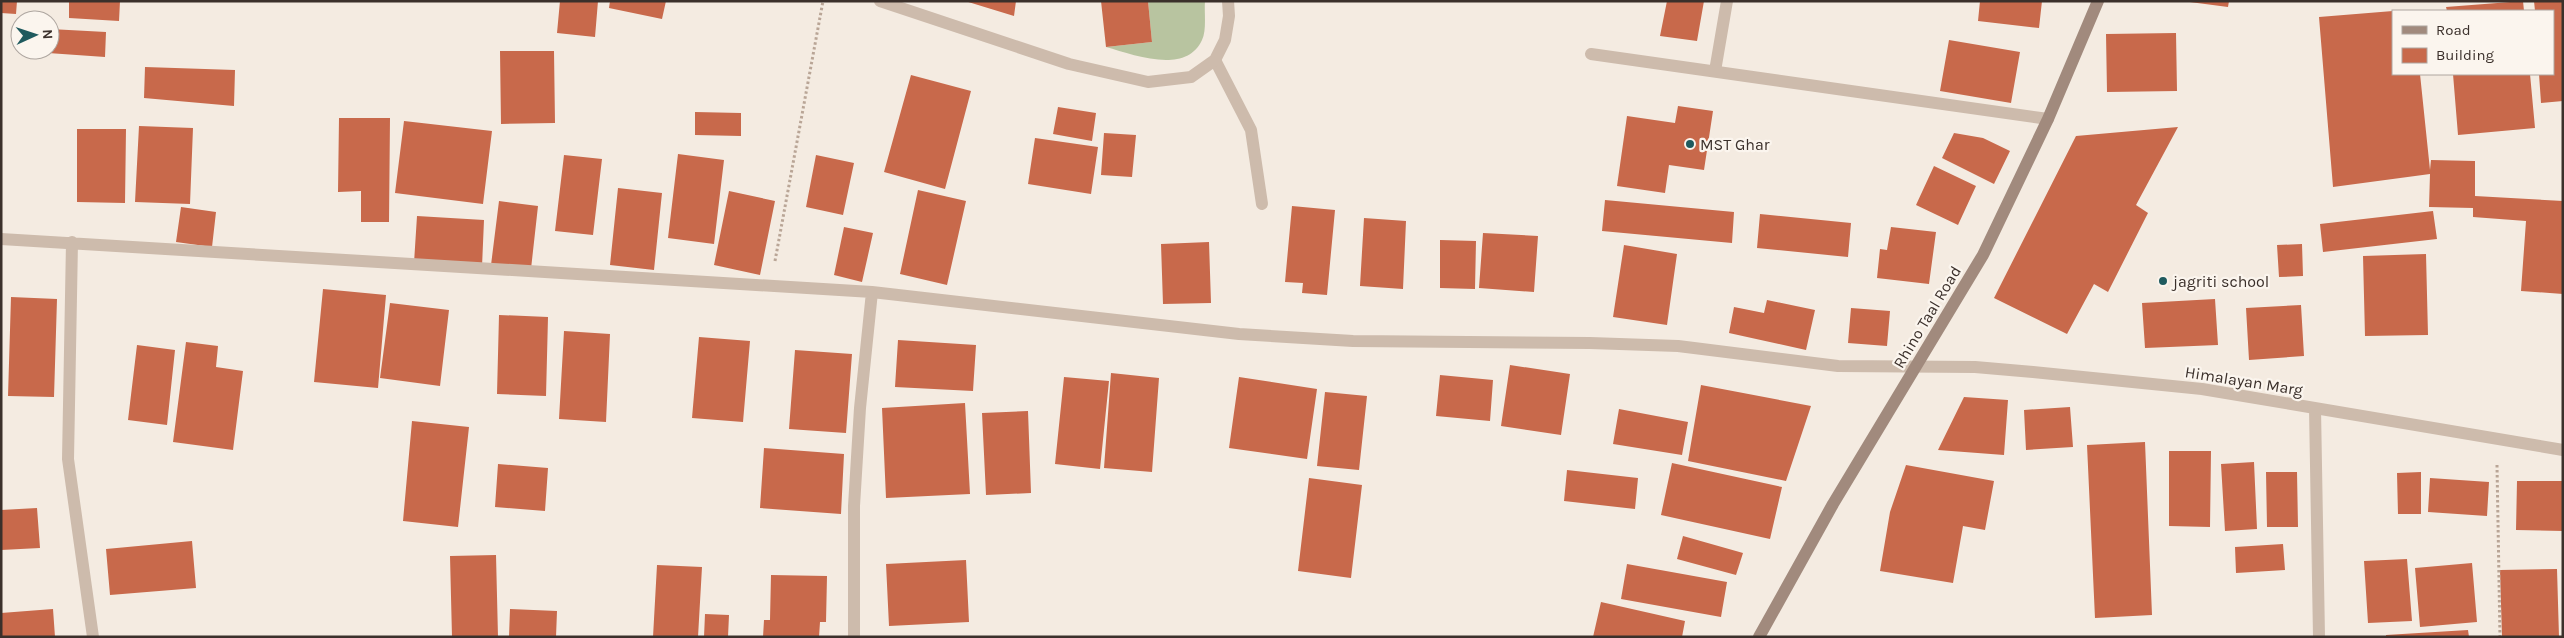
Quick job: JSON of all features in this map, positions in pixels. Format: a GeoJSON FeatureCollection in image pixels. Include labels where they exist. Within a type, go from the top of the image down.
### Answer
{"type":"FeatureCollection","features":[{"type":"Feature","properties":{"kind":"street"},"geometry":{"type":"LineString","coordinates":[[880,1],[1069,64],[1148,82],[1191,77],[1215,60],[1225,40],[1229,16],[1228,1]]}},
{"type":"Feature","properties":{"kind":"street"},"geometry":{"type":"LineString","coordinates":[[1715,71],[1727,1]]}},
{"type":"Feature","properties":{"kind":"street","name":"Rhino Taal Road"},"geometry":{"type":"LineString","coordinates":[[1759,637],[1833,504],[1918,366],[1983,255],[2048,119],[2098,1]]}},
{"type":"Feature","properties":{"kind":"street"},"geometry":{"type":"LineString","coordinates":[[1591,54],[2048,119]]}},
{"type":"Feature","properties":{"kind":"street"},"geometry":{"type":"LineString","coordinates":[[1215,60],[1251,130],[1262,204]]}},
{"type":"Feature","properties":{"kind":"street","name":"Himalayan Marg"},"geometry":{"type":"LineString","coordinates":[[1,239],[872,292],[1239,334],[1479,344],[1590,343],[1678,346],[1838,366],[1918,366],[2024,371],[2202,389],[2563,450]]}},
{"type":"Feature","properties":{"kind":"street"},"geometry":{"type":"LineString","coordinates":[[72,242],[68,459],[93,637]]}},
{"type":"Feature","properties":{"kind":"street"},"geometry":{"type":"LineString","coordinates":[[854,637],[854,506],[860,408],[872,292]]}},
{"type":"Feature","properties":{"kind":"street"},"geometry":{"type":"LineString","coordinates":[[2315,408],[2319,637]]}},
{"type":"Feature","properties":{"kind":"path"},"geometry":{"type":"LineString","coordinates":[[771,285],[823,1]]}},
{"type":"Feature","properties":{"kind":"path"},"geometry":{"type":"LineString","coordinates":[[2497,440],[2500,637]]}},
{"type":"Feature","properties":{"kind":"green space"},"geometry":{"type":"Polygon","coordinates":[[[1148,1],[1205,1],[1204,36],[1194,51],[1184,57],[1172,60],[1158,60],[1106,47],[1152,42],[1148,1]]]}},
{"type":"Feature","properties":{"kind":"building"},"geometry":{"type":"Polygon","coordinates":[[[1,1],[17,1],[16,10],[10,10],[10,14],[1,13],[1,1]]]}},
{"type":"Feature","properties":{"kind":"building"},"geometry":{"type":"Polygon","coordinates":[[[69,1],[120,1],[119,21],[69,18],[69,1]]]}},
{"type":"Feature","properties":{"kind":"building"},"geometry":{"type":"Polygon","coordinates":[[[560,1],[598,1],[595,37],[557,33],[560,1]]]}},
{"type":"Feature","properties":{"kind":"building"},"geometry":{"type":"Polygon","coordinates":[[[610,1],[666,1],[662,19],[609,8],[610,1]]]}},
{"type":"Feature","properties":{"kind":"building"},"geometry":{"type":"Polygon","coordinates":[[[965,1],[1016,1],[1014,16],[965,1]]]}},
{"type":"Feature","properties":{"kind":"building"},"geometry":{"type":"Polygon","coordinates":[[[1101,1],[1148,1],[1152,42],[1106,47],[1101,1]]]}},
{"type":"Feature","properties":{"kind":"building"},"geometry":{"type":"Polygon","coordinates":[[[1667,1],[1704,1],[1697,41],[1660,36],[1667,1]]]}},
{"type":"Feature","properties":{"kind":"building"},"geometry":{"type":"Polygon","coordinates":[[[1980,1],[2042,1],[2039,28],[1978,21],[1980,1]]]}},
{"type":"Feature","properties":{"kind":"building"},"geometry":{"type":"Polygon","coordinates":[[[2182,1],[2229,1],[2228,7],[2182,1]]]}},
{"type":"Feature","properties":{"kind":"building"},"geometry":{"type":"Polygon","coordinates":[[[2523,1],[2524,10],[2447,10],[2446,7],[2523,1]]]}},
{"type":"Feature","properties":{"kind":"building"},"geometry":{"type":"Polygon","coordinates":[[[2534,1],[2563,1],[2563,101],[2541,103],[2539,75],[2554,75],[2554,10],[2535,10],[2534,1]]]}},
{"type":"Feature","properties":{"kind":"building"},"geometry":{"type":"Polygon","coordinates":[[[2392,11],[2392,75],[2420,75],[2430,170],[2431,160],[2475,161],[2475,196],[2563,201],[2563,294],[2521,291],[2526,221],[2473,217],[2473,208],[2429,207],[2430,174],[2333,187],[2319,17],[2392,11]]]}},
{"type":"Feature","properties":{"kind":"building"},"geometry":{"type":"Polygon","coordinates":[[[60,30],[106,32],[105,57],[60,54],[60,30]]]}},
{"type":"Feature","properties":{"kind":"building"},"geometry":{"type":"Polygon","coordinates":[[[2176,33],[2177,91],[2107,92],[2106,34],[2176,33]]]}},
{"type":"Feature","properties":{"kind":"building"},"geometry":{"type":"Polygon","coordinates":[[[1949,40],[2020,52],[2011,103],[1940,91],[1949,40]]]}},
{"type":"Feature","properties":{"kind":"building"},"geometry":{"type":"Polygon","coordinates":[[[500,51],[554,51],[555,123],[501,124],[500,51]]]}},
{"type":"Feature","properties":{"kind":"building"},"geometry":{"type":"Polygon","coordinates":[[[145,67],[235,70],[234,106],[144,98],[145,67]]]}},
{"type":"Feature","properties":{"kind":"building"},"geometry":{"type":"Polygon","coordinates":[[[911,75],[971,91],[945,189],[884,172],[911,75]]]}},
{"type":"Feature","properties":{"kind":"building"},"geometry":{"type":"Polygon","coordinates":[[[2453,75],[2530,75],[2535,128],[2458,135],[2453,75]]]}},
{"type":"Feature","properties":{"kind":"building"},"geometry":{"type":"Polygon","coordinates":[[[1678,106],[1713,111],[1704,170],[1669,165],[1665,193],[1617,186],[1627,116],[1675,123],[1678,106]]]}},
{"type":"Feature","properties":{"kind":"building"},"geometry":{"type":"Polygon","coordinates":[[[1058,107],[1096,113],[1092,141],[1053,134],[1058,107]]]}},
{"type":"Feature","properties":{"kind":"building"},"geometry":{"type":"Polygon","coordinates":[[[695,112],[741,113],[741,136],[695,135],[695,112]]]}},
{"type":"Feature","properties":{"kind":"building"},"geometry":{"type":"Polygon","coordinates":[[[339,118],[390,118],[389,222],[361,222],[361,191],[338,192],[339,118]]]}},
{"type":"Feature","properties":{"kind":"building"},"geometry":{"type":"Polygon","coordinates":[[[404,121],[492,131],[483,204],[395,193],[404,121]]]}},
{"type":"Feature","properties":{"kind":"building"},"geometry":{"type":"Polygon","coordinates":[[[139,126],[193,128],[190,204],[135,202],[139,126]]]}},
{"type":"Feature","properties":{"kind":"building"},"geometry":{"type":"Polygon","coordinates":[[[2178,127],[2136,205],[2148,213],[2108,292],[2094,284],[2067,334],[1994,298],[2076,136],[2178,127]]]}},
{"type":"Feature","properties":{"kind":"building"},"geometry":{"type":"Polygon","coordinates":[[[77,129],[126,129],[125,203],[77,202],[77,129]]]}},
{"type":"Feature","properties":{"kind":"building"},"geometry":{"type":"Polygon","coordinates":[[[1104,133],[1136,135],[1132,177],[1101,175],[1104,133]]]}},
{"type":"Feature","properties":{"kind":"building"},"geometry":{"type":"Polygon","coordinates":[[[1954,133],[1983,138],[2010,151],[1994,184],[1942,158],[1954,133]]]}},
{"type":"Feature","properties":{"kind":"building"},"geometry":{"type":"Polygon","coordinates":[[[1035,138],[1098,147],[1091,194],[1028,184],[1035,138]]]}},
{"type":"Feature","properties":{"kind":"building"},"geometry":{"type":"Polygon","coordinates":[[[678,154],[724,160],[714,244],[668,238],[678,154]]]}},
{"type":"Feature","properties":{"kind":"building"},"geometry":{"type":"Polygon","coordinates":[[[564,155],[602,159],[593,235],[555,231],[564,155]]]}},
{"type":"Feature","properties":{"kind":"building"},"geometry":{"type":"Polygon","coordinates":[[[816,155],[854,163],[843,215],[806,207],[816,155]]]}},
{"type":"Feature","properties":{"kind":"building"},"geometry":{"type":"Polygon","coordinates":[[[1934,166],[1976,186],[1958,225],[1916,205],[1934,166]]]}},
{"type":"Feature","properties":{"kind":"building"},"geometry":{"type":"Polygon","coordinates":[[[618,188],[662,193],[654,270],[610,265],[618,188]]]}},
{"type":"Feature","properties":{"kind":"building"},"geometry":{"type":"Polygon","coordinates":[[[918,190],[966,201],[947,285],[900,274],[918,190]]]}},
{"type":"Feature","properties":{"kind":"building"},"geometry":{"type":"Polygon","coordinates":[[[729,191],[775,201],[760,275],[714,265],[729,191]]]}},
{"type":"Feature","properties":{"kind":"building"},"geometry":{"type":"Polygon","coordinates":[[[1605,200],[1734,212],[1732,243],[1602,231],[1605,200]]]}},
{"type":"Feature","properties":{"kind":"building"},"geometry":{"type":"Polygon","coordinates":[[[499,201],[538,206],[531,269],[491,265],[499,201]]]}},
{"type":"Feature","properties":{"kind":"building"},"geometry":{"type":"Polygon","coordinates":[[[1292,206],[1335,210],[1327,295],[1302,293],[1303,283],[1285,282],[1292,206]]]}},
{"type":"Feature","properties":{"kind":"building"},"geometry":{"type":"Polygon","coordinates":[[[181,207],[216,212],[212,247],[176,242],[181,207]]]}},
{"type":"Feature","properties":{"kind":"building"},"geometry":{"type":"Polygon","coordinates":[[[2433,211],[2437,239],[2323,252],[2320,224],[2433,211]]]}},
{"type":"Feature","properties":{"kind":"building"},"geometry":{"type":"Polygon","coordinates":[[[1760,214],[1851,223],[1848,257],[1757,248],[1760,214]]]}},
{"type":"Feature","properties":{"kind":"building"},"geometry":{"type":"Polygon","coordinates":[[[417,216],[484,220],[482,267],[414,263],[417,216]]]}},
{"type":"Feature","properties":{"kind":"building"},"geometry":{"type":"Polygon","coordinates":[[[1364,218],[1406,221],[1403,289],[1360,286],[1364,218]]]}},
{"type":"Feature","properties":{"kind":"building"},"geometry":{"type":"Polygon","coordinates":[[[844,227],[873,233],[862,282],[834,275],[844,227]]]}},
{"type":"Feature","properties":{"kind":"building"},"geometry":{"type":"Polygon","coordinates":[[[1891,227],[1936,232],[1929,284],[1877,278],[1880,249],[1887,250],[1891,227]]]}},
{"type":"Feature","properties":{"kind":"building"},"geometry":{"type":"Polygon","coordinates":[[[1483,233],[1538,236],[1534,292],[1479,288],[1483,233]]]}},
{"type":"Feature","properties":{"kind":"building"},"geometry":{"type":"Polygon","coordinates":[[[1440,240],[1476,241],[1475,289],[1440,288],[1440,240]]]}},
{"type":"Feature","properties":{"kind":"building"},"geometry":{"type":"Polygon","coordinates":[[[1209,242],[1211,303],[1163,304],[1161,244],[1209,242]]]}},
{"type":"Feature","properties":{"kind":"building"},"geometry":{"type":"Polygon","coordinates":[[[2302,244],[2303,276],[2279,277],[2277,245],[2302,244]]]}},
{"type":"Feature","properties":{"kind":"building"},"geometry":{"type":"Polygon","coordinates":[[[1624,245],[1677,254],[1667,325],[1613,317],[1624,245]]]}},
{"type":"Feature","properties":{"kind":"building"},"geometry":{"type":"Polygon","coordinates":[[[2426,254],[2428,335],[2365,336],[2363,256],[2426,254]]]}},
{"type":"Feature","properties":{"kind":"building"},"geometry":{"type":"Polygon","coordinates":[[[323,289],[386,295],[378,388],[314,382],[323,289]]]}},
{"type":"Feature","properties":{"kind":"building"},"geometry":{"type":"Polygon","coordinates":[[[11,297],[57,299],[54,397],[8,396],[11,297]]]}},
{"type":"Feature","properties":{"kind":"building"},"geometry":{"type":"Polygon","coordinates":[[[2215,299],[2218,345],[2145,348],[2142,303],[2215,299]]]}},
{"type":"Feature","properties":{"kind":"building"},"geometry":{"type":"Polygon","coordinates":[[[1767,300],[1815,310],[1806,350],[1729,333],[1734,307],[1764,313],[1767,300]]]}},
{"type":"Feature","properties":{"kind":"building"},"geometry":{"type":"Polygon","coordinates":[[[390,303],[449,310],[440,386],[380,378],[390,303]]]}},
{"type":"Feature","properties":{"kind":"building"},"geometry":{"type":"Polygon","coordinates":[[[2301,305],[2304,356],[2249,360],[2246,308],[2301,305]]]}},
{"type":"Feature","properties":{"kind":"building"},"geometry":{"type":"Polygon","coordinates":[[[1851,308],[1890,311],[1887,346],[1848,343],[1851,308]]]}},
{"type":"Feature","properties":{"kind":"building"},"geometry":{"type":"Polygon","coordinates":[[[499,315],[548,317],[546,396],[497,394],[499,315]]]}},
{"type":"Feature","properties":{"kind":"building"},"geometry":{"type":"Polygon","coordinates":[[[564,331],[610,334],[606,422],[559,419],[564,331]]]}},
{"type":"Feature","properties":{"kind":"building"},"geometry":{"type":"Polygon","coordinates":[[[699,337],[750,341],[743,422],[692,418],[699,337]]]}},
{"type":"Feature","properties":{"kind":"building"},"geometry":{"type":"Polygon","coordinates":[[[898,340],[976,345],[973,391],[895,387],[898,340]]]}},
{"type":"Feature","properties":{"kind":"building"},"geometry":{"type":"Polygon","coordinates":[[[186,342],[218,346],[216,367],[243,371],[233,450],[173,442],[186,342]]]}},
{"type":"Feature","properties":{"kind":"building"},"geometry":{"type":"Polygon","coordinates":[[[137,345],[175,350],[167,425],[128,420],[137,345]]]}},
{"type":"Feature","properties":{"kind":"building"},"geometry":{"type":"Polygon","coordinates":[[[795,350],[852,354],[846,433],[789,429],[795,350]]]}},
{"type":"Feature","properties":{"kind":"building"},"geometry":{"type":"Polygon","coordinates":[[[1510,365],[1570,374],[1561,435],[1501,426],[1510,365]]]}},
{"type":"Feature","properties":{"kind":"building"},"geometry":{"type":"Polygon","coordinates":[[[1111,373],[1159,378],[1152,472],[1104,468],[1111,373]]]}},
{"type":"Feature","properties":{"kind":"building"},"geometry":{"type":"Polygon","coordinates":[[[1440,375],[1493,380],[1490,421],[1436,416],[1440,375]]]}},
{"type":"Feature","properties":{"kind":"building"},"geometry":{"type":"Polygon","coordinates":[[[1064,377],[1109,381],[1100,469],[1055,464],[1064,377]]]}},
{"type":"Feature","properties":{"kind":"building"},"geometry":{"type":"Polygon","coordinates":[[[1239,377],[1317,389],[1307,459],[1229,448],[1239,377]]]}},
{"type":"Feature","properties":{"kind":"building"},"geometry":{"type":"Polygon","coordinates":[[[1701,385],[1811,406],[1786,481],[1688,461],[1701,385]]]}},
{"type":"Feature","properties":{"kind":"building"},"geometry":{"type":"Polygon","coordinates":[[[1325,392],[1367,396],[1359,470],[1317,466],[1325,392]]]}},
{"type":"Feature","properties":{"kind":"building"},"geometry":{"type":"Polygon","coordinates":[[[1964,397],[2008,400],[2004,455],[1938,450],[1964,397]]]}},
{"type":"Feature","properties":{"kind":"building"},"geometry":{"type":"Polygon","coordinates":[[[965,403],[970,494],[886,498],[882,408],[965,403]]]}},
{"type":"Feature","properties":{"kind":"building"},"geometry":{"type":"Polygon","coordinates":[[[2070,407],[2073,447],[2026,450],[2024,410],[2070,407]]]}},
{"type":"Feature","properties":{"kind":"building"},"geometry":{"type":"Polygon","coordinates":[[[1619,409],[1688,422],[1682,455],[1613,444],[1619,409]]]}},
{"type":"Feature","properties":{"kind":"building"},"geometry":{"type":"Polygon","coordinates":[[[1028,411],[1031,493],[986,495],[982,413],[1028,411]]]}},
{"type":"Feature","properties":{"kind":"building"},"geometry":{"type":"Polygon","coordinates":[[[412,421],[469,427],[458,527],[403,521],[412,421]]]}},
{"type":"Feature","properties":{"kind":"building"},"geometry":{"type":"Polygon","coordinates":[[[2145,442],[2152,615],[2095,618],[2087,445],[2145,442]]]}},
{"type":"Feature","properties":{"kind":"building"},"geometry":{"type":"Polygon","coordinates":[[[764,448],[844,454],[841,514],[760,508],[764,448]]]}},
{"type":"Feature","properties":{"kind":"building"},"geometry":{"type":"Polygon","coordinates":[[[2169,451],[2211,451],[2210,527],[2169,526],[2169,451]]]}},
{"type":"Feature","properties":{"kind":"building"},"geometry":{"type":"Polygon","coordinates":[[[2254,462],[2257,529],[2225,531],[2221,464],[2254,462]]]}},
{"type":"Feature","properties":{"kind":"building"},"geometry":{"type":"Polygon","coordinates":[[[1672,463],[1782,487],[1770,539],[1661,515],[1672,463]]]}},
{"type":"Feature","properties":{"kind":"building"},"geometry":{"type":"Polygon","coordinates":[[[498,464],[548,468],[545,511],[495,507],[498,464]]]}},
{"type":"Feature","properties":{"kind":"building"},"geometry":{"type":"Polygon","coordinates":[[[1906,465],[1994,481],[1985,530],[1963,526],[1953,583],[1880,571],[1890,512],[1906,465]]]}},
{"type":"Feature","properties":{"kind":"building"},"geometry":{"type":"Polygon","coordinates":[[[1567,470],[1638,478],[1635,509],[1564,501],[1567,470]]]}},
{"type":"Feature","properties":{"kind":"building"},"geometry":{"type":"Polygon","coordinates":[[[2266,472],[2297,472],[2298,527],[2267,527],[2266,472]]]}},
{"type":"Feature","properties":{"kind":"building"},"geometry":{"type":"Polygon","coordinates":[[[2421,472],[2421,514],[2398,514],[2397,473],[2421,472]]]}},
{"type":"Feature","properties":{"kind":"building"},"geometry":{"type":"Polygon","coordinates":[[[1309,478],[1362,485],[1351,578],[1298,571],[1309,478]]]}},
{"type":"Feature","properties":{"kind":"building"},"geometry":{"type":"Polygon","coordinates":[[[2430,478],[2489,482],[2487,516],[2428,512],[2430,478]]]}},
{"type":"Feature","properties":{"kind":"building"},"geometry":{"type":"Polygon","coordinates":[[[2517,481],[2563,481],[2563,531],[2516,530],[2517,481]]]}},
{"type":"Feature","properties":{"kind":"building"},"geometry":{"type":"Polygon","coordinates":[[[37,508],[40,548],[1,550],[1,510],[37,508]]]}},
{"type":"Feature","properties":{"kind":"building"},"geometry":{"type":"Polygon","coordinates":[[[1683,536],[1743,553],[1736,575],[1677,559],[1683,536]]]}},
{"type":"Feature","properties":{"kind":"building"},"geometry":{"type":"Polygon","coordinates":[[[192,541],[196,588],[110,595],[106,549],[192,541]]]}},
{"type":"Feature","properties":{"kind":"building"},"geometry":{"type":"Polygon","coordinates":[[[2283,544],[2285,570],[2236,573],[2235,547],[2283,544]]]}},
{"type":"Feature","properties":{"kind":"building"},"geometry":{"type":"Polygon","coordinates":[[[496,555],[498,637],[452,637],[450,556],[496,555]]]}},
{"type":"Feature","properties":{"kind":"building"},"geometry":{"type":"Polygon","coordinates":[[[2407,559],[2412,621],[2368,623],[2364,561],[2407,559]]]}},
{"type":"Feature","properties":{"kind":"building"},"geometry":{"type":"Polygon","coordinates":[[[966,560],[969,622],[889,626],[886,564],[966,560]]]}},
{"type":"Feature","properties":{"kind":"building"},"geometry":{"type":"Polygon","coordinates":[[[2472,563],[2477,622],[2420,627],[2415,568],[2472,563]]]}},
{"type":"Feature","properties":{"kind":"building"},"geometry":{"type":"Polygon","coordinates":[[[1627,564],[1727,582],[1721,617],[1621,599],[1627,564]]]}},
{"type":"Feature","properties":{"kind":"building"},"geometry":{"type":"Polygon","coordinates":[[[657,565],[702,567],[698,637],[653,637],[657,565]]]}},
{"type":"Feature","properties":{"kind":"building"},"geometry":{"type":"Polygon","coordinates":[[[2557,569],[2559,637],[2502,637],[2500,570],[2557,569]]]}},
{"type":"Feature","properties":{"kind":"building"},"geometry":{"type":"Polygon","coordinates":[[[771,575],[827,576],[826,622],[820,622],[819,637],[763,637],[764,620],[770,620],[771,575]]]}},
{"type":"Feature","properties":{"kind":"building"},"geometry":{"type":"Polygon","coordinates":[[[1601,602],[1685,621],[1682,637],[1593,637],[1601,602]]]}},
{"type":"Feature","properties":{"kind":"building"},"geometry":{"type":"Polygon","coordinates":[[[53,609],[55,637],[1,637],[1,613],[53,609]]]}},
{"type":"Feature","properties":{"kind":"building"},"geometry":{"type":"Polygon","coordinates":[[[510,609],[557,611],[556,637],[509,637],[510,609]]]}},
{"type":"Feature","properties":{"kind":"building"},"geometry":{"type":"Polygon","coordinates":[[[705,614],[729,615],[728,637],[704,637],[705,614]]]}},
{"type":"Feature","properties":{"kind":"building"},"geometry":{"type":"Polygon","coordinates":[[[2468,630],[2469,637],[2386,637],[2386,635],[2468,630]]]}},
{"type":"Feature","properties":{"kind":"place","name":"MST Ghar"},"geometry":{"type":"Point","coordinates":[1690,144]}},
{"type":"Feature","properties":{"kind":"place","name":"jagriti school"},"geometry":{"type":"Point","coordinates":[2163,281]}}]}
